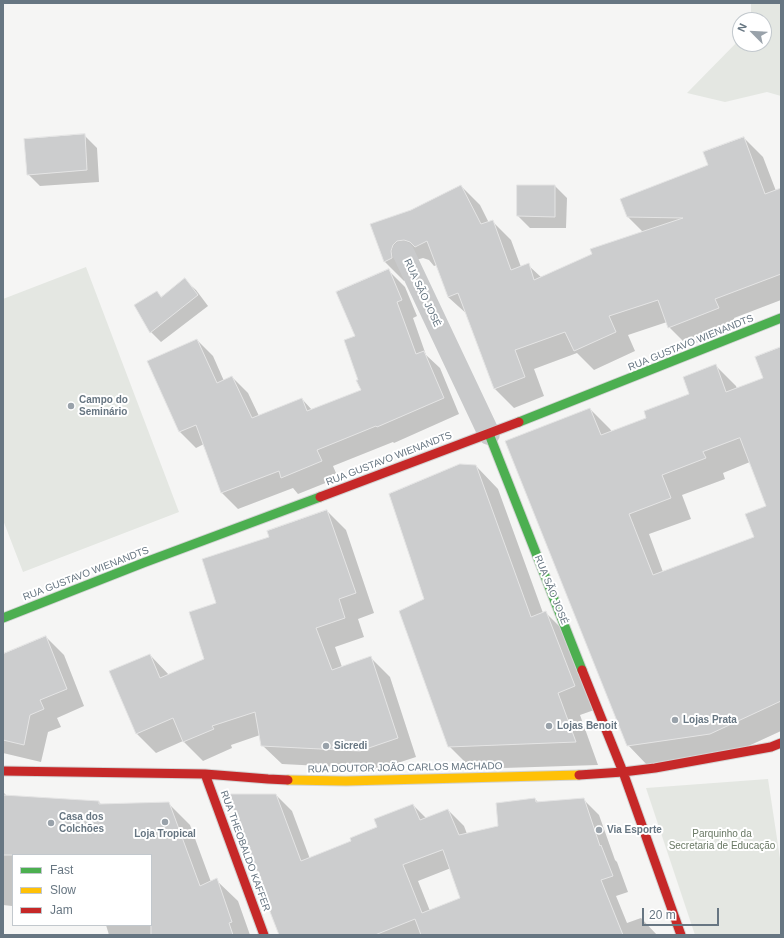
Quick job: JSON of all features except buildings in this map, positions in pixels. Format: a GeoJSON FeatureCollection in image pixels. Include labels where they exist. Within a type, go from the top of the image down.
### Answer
{"type":"FeatureCollection","features":[{"type":"Feature","properties":{"kind":"main road","name":"RUA GUSTAVO WIENANDTS"},"geometry":{"type":"LineString","coordinates":[[3,618],[150,560],[489,434],[781,318]]}},
{"type":"Feature","properties":{"kind":"main road","name":"RUA SÃO JOSÉ"},"geometry":{"type":"LineString","coordinates":[[489,434],[623,772],[681,935]]}},
{"type":"Feature","properties":{"kind":"main road","name":"RUA DOUTOR JOÃO CARLOS MACHADO"},"geometry":{"type":"LineString","coordinates":[[3,771],[205,774],[268,779],[346,781],[565,776],[655,768],[781,744]]}},
{"type":"Feature","properties":{"kind":"main road","name":"RUA THEOBALDO KAFFER"},"geometry":{"type":"LineString","coordinates":[[205,774],[264,935]]}},
{"type":"Feature","properties":{"kind":"street","name":"RUA SÃO JOSÉ"},"geometry":{"type":"LineString","coordinates":[[403,252],[489,434]]}},
{"type":"Feature","properties":{"kind":"green space"},"geometry":{"type":"Polygon","coordinates":[[[751,3],[781,3],[781,96],[767,92],[725,102],[687,93],[732,47],[732,52],[772,52],[772,12],[751,12],[751,3]]]}},
{"type":"Feature","properties":{"kind":"green space","name":"Campo do Seminário"},"geometry":{"type":"Polygon","coordinates":[[[86,267],[179,512],[23,572],[3,520],[3,299],[86,267]]]}},
{"type":"Feature","properties":{"kind":"green space","name":"Parquinho da Secretaria de Educação"},"geometry":{"type":"Polygon","coordinates":[[[768,779],[781,865],[781,935],[695,935],[646,788],[768,779]]]}},
{"type":"Feature","properties":{"kind":"traffic: fast"},"geometry":{"type":"LineString","coordinates":[[519,422],[781,318]]}},
{"type":"Feature","properties":{"kind":"traffic: fast"},"geometry":{"type":"LineString","coordinates":[[489,434],[582,670]]}},
{"type":"Feature","properties":{"kind":"traffic: fast"},"geometry":{"type":"LineString","coordinates":[[3,618],[143,563],[320,497]]}},
{"type":"Feature","properties":{"kind":"traffic: slow"},"geometry":{"type":"LineString","coordinates":[[288,780],[346,781],[579,775]]}},
{"type":"Feature","properties":{"kind":"traffic: jam"},"geometry":{"type":"LineString","coordinates":[[320,497],[519,422]]}},
{"type":"Feature","properties":{"kind":"traffic: jam"},"geometry":{"type":"LineString","coordinates":[[582,670],[623,772],[681,935]]}},
{"type":"Feature","properties":{"kind":"traffic: jam"},"geometry":{"type":"LineString","coordinates":[[579,775],[655,768],[771,747],[781,743]]}},
{"type":"Feature","properties":{"kind":"traffic: jam"},"geometry":{"type":"LineString","coordinates":[[3,771],[205,774],[288,780]]}},
{"type":"Feature","properties":{"kind":"traffic: jam"},"geometry":{"type":"LineString","coordinates":[[205,774],[264,935]]}},
{"type":"Feature","properties":{"kind":"place","name":"Campo do Seminário"},"geometry":{"type":"Point","coordinates":[71,406]}},
{"type":"Feature","properties":{"kind":"place","name":"Lojas Prata"},"geometry":{"type":"Point","coordinates":[675,720]}},
{"type":"Feature","properties":{"kind":"place","name":"Lojas Benoit"},"geometry":{"type":"Point","coordinates":[549,726]}},
{"type":"Feature","properties":{"kind":"place","name":"Sicredi"},"geometry":{"type":"Point","coordinates":[326,746]}},
{"type":"Feature","properties":{"kind":"place","name":"Loja Tropical"},"geometry":{"type":"Point","coordinates":[165,822]}},
{"type":"Feature","properties":{"kind":"place","name":"Casa dos Colchões"},"geometry":{"type":"Point","coordinates":[51,823]}},
{"type":"Feature","properties":{"kind":"place","name":"Via Esporte"},"geometry":{"type":"Point","coordinates":[599,830]}}]}
